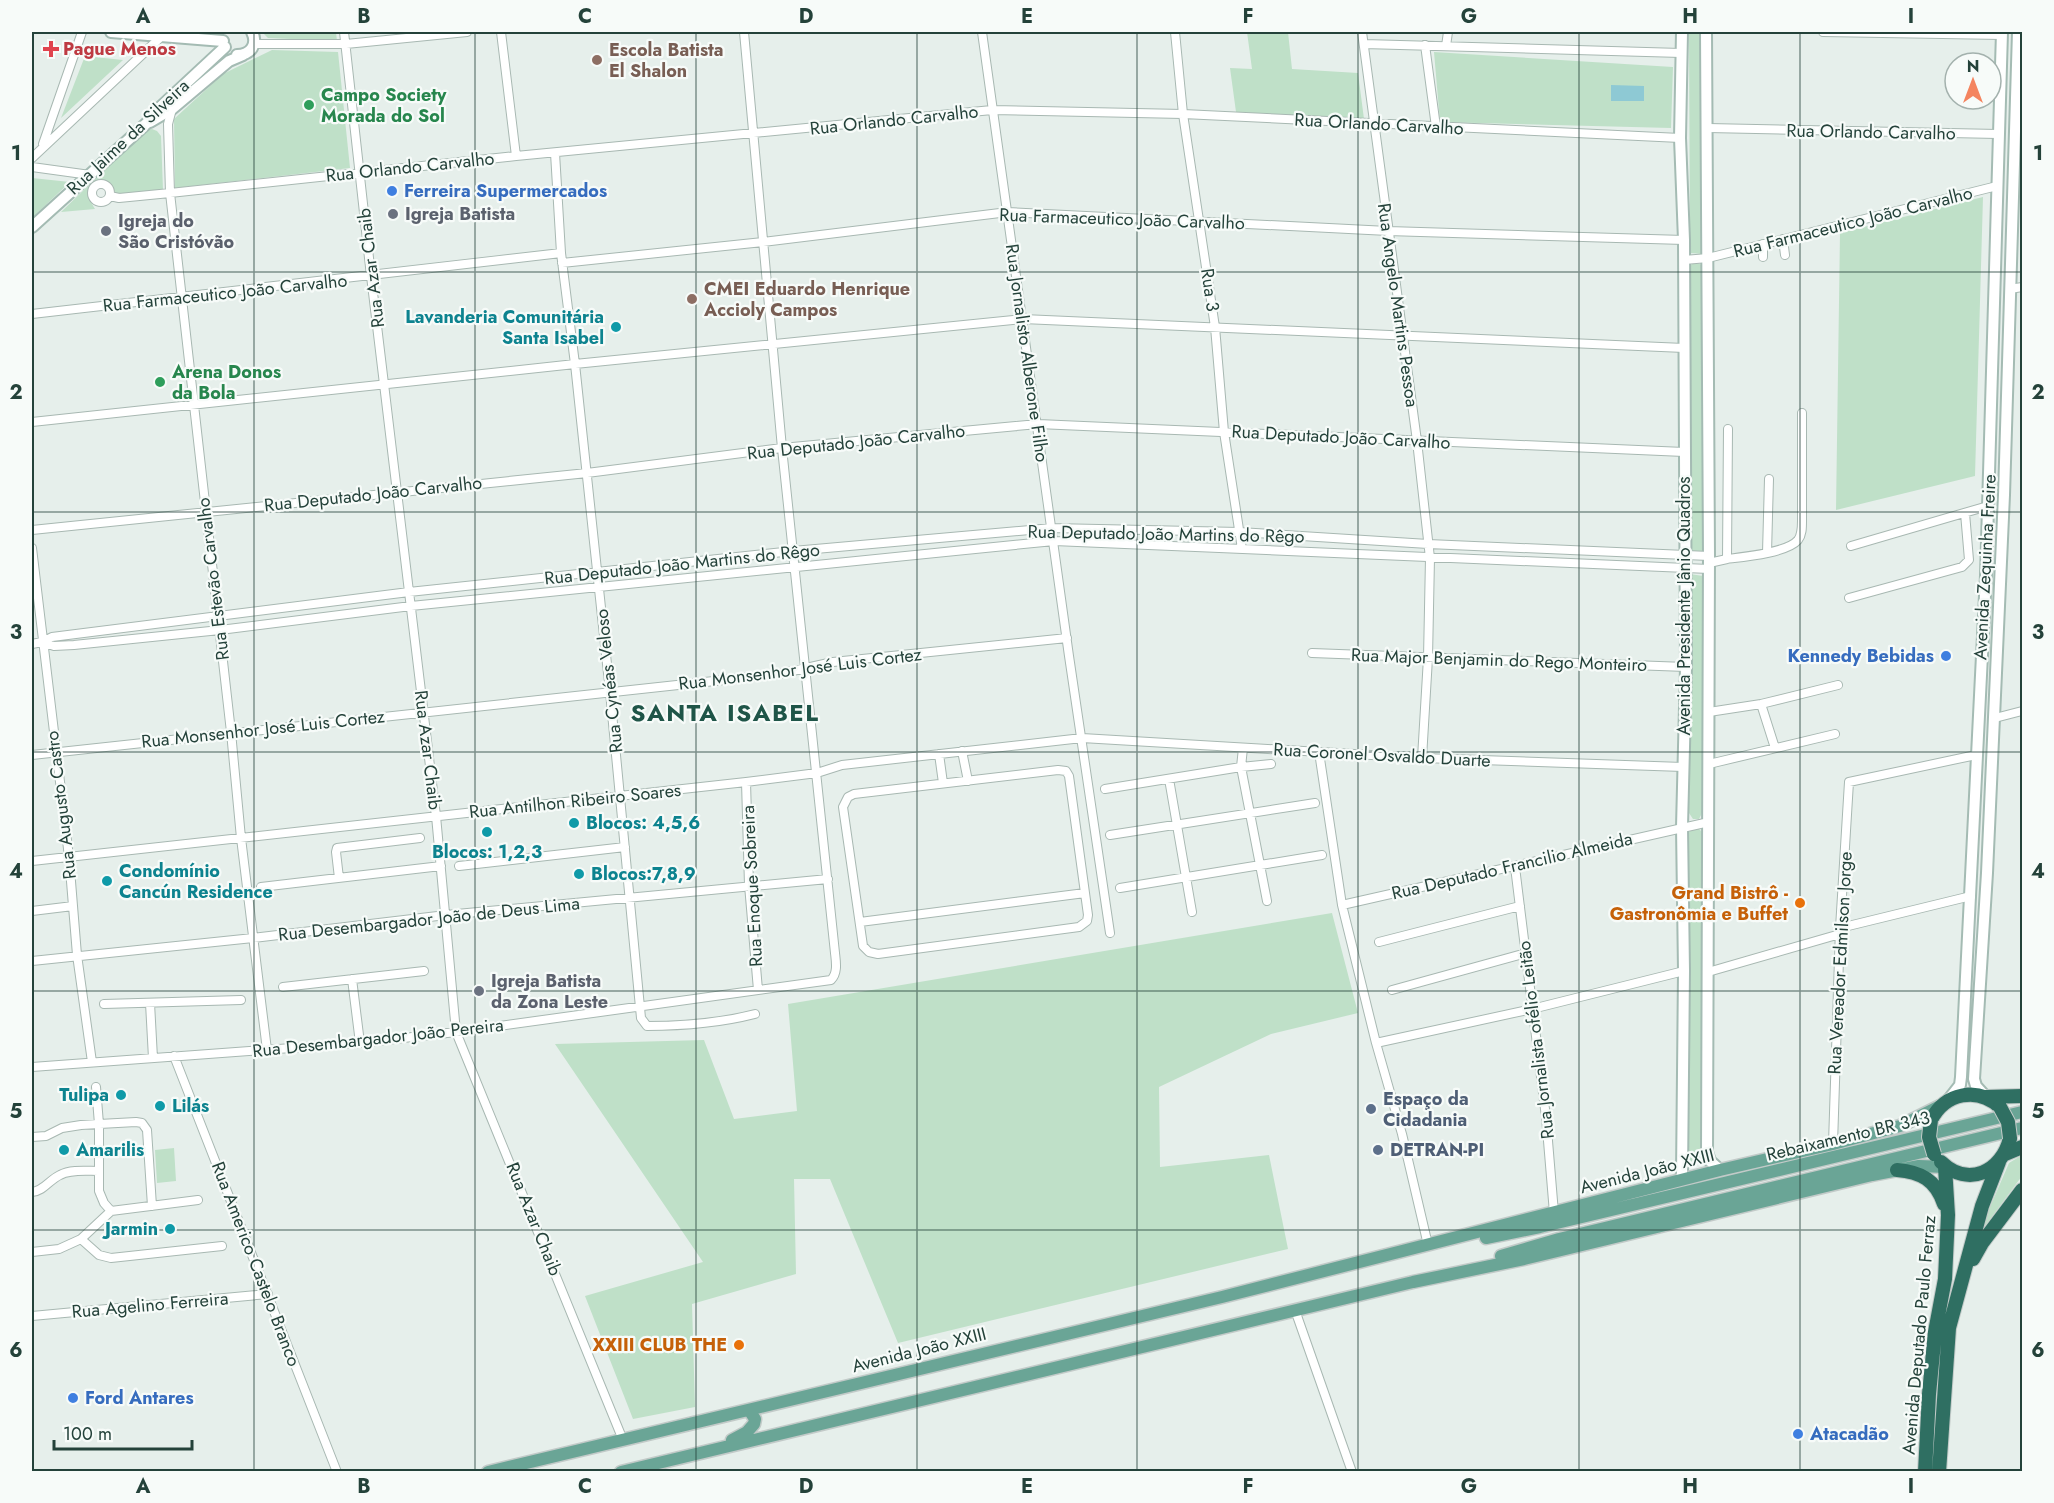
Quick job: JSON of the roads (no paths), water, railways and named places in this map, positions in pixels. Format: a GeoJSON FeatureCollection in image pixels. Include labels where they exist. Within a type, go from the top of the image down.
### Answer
{"type":"FeatureCollection","features":[{"type":"Feature","properties":{"kind":"highway"},"geometry":{"type":"LineString","coordinates":[[2022,1096],[1961,1095],[1945,1102],[1931,1120],[1929,1137],[1934,1154],[1945,1167],[1967,1174],[1979,1174],[1990,1169],[2002,1158],[2022,1147]]}},
{"type":"Feature","properties":{"kind":"highway"},"geometry":{"type":"LineString","coordinates":[[1986,1097],[2000,1107],[2008,1122],[2010,1138],[2002,1158]]}},
{"type":"Feature","properties":{"kind":"highway","name":"Avenida Deputado Paulo Ferraz"},"geometry":{"type":"LineString","coordinates":[[1939,1472],[1947,1338],[1982,1206],[2002,1158]]}},
{"type":"Feature","properties":{"kind":"highway","name":"Avenida Deputado Paulo Ferraz"},"geometry":{"type":"LineString","coordinates":[[1925,1472],[1935,1332],[1945,1279],[1948,1215],[1945,1167]]}},
{"type":"Feature","properties":{"kind":"highway"},"geometry":{"type":"LineString","coordinates":[[1897,1170],[1910,1171],[1927,1177],[1944,1202],[1945,1279]]}},
{"type":"Feature","properties":{"kind":"highway"},"geometry":{"type":"LineString","coordinates":[[1962,1280],[1982,1243],[2022,1190]]}},
{"type":"Feature","properties":{"kind":"main road","name":"Avenida João XXIII"},"geometry":{"type":"LineString","coordinates":[[488,1472],[1358,1263],[1720,1170],[1833,1144],[1900,1126],[1945,1102]]}},
{"type":"Feature","properties":{"kind":"main road","name":"Rebaixamento BR 343"},"geometry":{"type":"LineString","coordinates":[[1681,1194],[2022,1112]]}},
{"type":"Feature","properties":{"kind":"main road","name":"Rebaixamento BR 343"},"geometry":{"type":"LineString","coordinates":[[1413,1281],[1559,1239],[2022,1128]]}},
{"type":"Feature","properties":{"kind":"main road"},"geometry":{"type":"LineString","coordinates":[[621,1472],[1413,1281],[1524,1259],[1897,1170],[1934,1165],[1945,1167]]}},
{"type":"Feature","properties":{"kind":"main road","name":"Avenida João XXIII"},"geometry":{"type":"LineString","coordinates":[[1358,1263],[1540,1227],[1681,1194]]}},
{"type":"Feature","properties":{"kind":"main road"},"geometry":{"type":"LineString","coordinates":[[724,1446],[753,1427],[755,1419],[749,1410]]}},
{"type":"Feature","properties":{"kind":"street"},"geometry":{"type":"LineString","coordinates":[[42,146],[82,32]]}},
{"type":"Feature","properties":{"kind":"street"},"geometry":{"type":"LineString","coordinates":[[111,32],[225,40],[233,54],[243,55]]}},
{"type":"Feature","properties":{"kind":"street"},"geometry":{"type":"LineString","coordinates":[[147,123],[172,109],[229,61],[249,52],[255,44],[253,32]]}},
{"type":"Feature","properties":{"kind":"street","name":"Rua Azar Chaib"},"geometry":{"type":"LineString","coordinates":[[344,32],[436,816],[456,1032],[623,1440]]}},
{"type":"Feature","properties":{"kind":"street"},"geometry":{"type":"LineString","coordinates":[[255,44],[346,44],[467,32]]}},
{"type":"Feature","properties":{"kind":"street"},"geometry":{"type":"LineString","coordinates":[[501,32],[516,156]]}},
{"type":"Feature","properties":{"kind":"street"},"geometry":{"type":"LineString","coordinates":[[744,32],[782,448],[828,879]]}},
{"type":"Feature","properties":{"kind":"street","name":"Rua Jornalisto Alberone Filho"},"geometry":{"type":"LineString","coordinates":[[982,32],[1082,738]]}},
{"type":"Feature","properties":{"kind":"street","name":"Rua 3"},"geometry":{"type":"LineString","coordinates":[[1175,32],[1183,114],[1215,327],[1224,432],[1242,549]]}},
{"type":"Feature","properties":{"kind":"street","name":"Rua Angelo Martins Pessoa"},"geometry":{"type":"LineString","coordinates":[[1362,32],[1417,441],[1430,558],[1428,658],[1422,758]]}},
{"type":"Feature","properties":{"kind":"street"},"geometry":{"type":"LineString","coordinates":[[1446,46],[1448,32]]}},
{"type":"Feature","properties":{"kind":"street","name":"Avenida Presidente Jânio Quadros"},"geometry":{"type":"LineString","coordinates":[[1679,1181],[1682,1176],[1684,971],[1682,827],[1686,667],[1684,240],[1680,138],[1682,32]]}},
{"type":"Feature","properties":{"kind":"street","name":"Avenida Presidente Jânio Quadros"},"geometry":{"type":"LineString","coordinates":[[1706,32],[1709,563],[1707,1152],[1710,1161],[1720,1170]]}},
{"type":"Feature","properties":{"kind":"street"},"geometry":{"type":"LineString","coordinates":[[1823,32],[2002,33]]}},
{"type":"Feature","properties":{"kind":"street","name":"Avenida Zequinha Freire"},"geometry":{"type":"LineString","coordinates":[[1986,1097],[1976,1086],[1974,1079],[1995,718],[2010,289],[2019,145],[2018,32]]}},
{"type":"Feature","properties":{"kind":"street","name":"Avenida Zequinha Freire"},"geometry":{"type":"LineString","coordinates":[[1945,1102],[1960,1085],[1965,965],[1971,896],[1989,494],[2002,33]]}},
{"type":"Feature","properties":{"kind":"street"},"geometry":{"type":"LineString","coordinates":[[32,158],[42,146],[163,35]]}},
{"type":"Feature","properties":{"kind":"street","name":"Rua Jaime da Silveira"},"geometry":{"type":"LineString","coordinates":[[32,228],[147,123],[225,40]]}},
{"type":"Feature","properties":{"kind":"street"},"geometry":{"type":"LineString","coordinates":[[1364,44],[1681,53]]}},
{"type":"Feature","properties":{"kind":"street"},"geometry":{"type":"LineString","coordinates":[[1425,45],[1436,127]]}},
{"type":"Feature","properties":{"kind":"street","name":"Rua Estevão Carvalho"},"geometry":{"type":"LineString","coordinates":[[172,109],[168,124],[170,193],[220,630],[241,838],[267,1050]]}},
{"type":"Feature","properties":{"kind":"street","name":"Rua Orlando Carvalho"},"geometry":{"type":"LineString","coordinates":[[110,196],[118,198],[170,193],[516,156],[993,110],[1183,114],[1680,138]]}},
{"type":"Feature","properties":{"kind":"street"},"geometry":{"type":"LineString","coordinates":[[147,123],[158,123],[165,126],[169,136]]}},
{"type":"Feature","properties":{"kind":"street","name":"Rua Orlando Carvalho"},"geometry":{"type":"LineString","coordinates":[[1708,128],[1998,135]]}},
{"type":"Feature","properties":{"kind":"street"},"geometry":{"type":"LineString","coordinates":[[1998,135],[2003,142],[2019,145]]}},
{"type":"Feature","properties":{"kind":"street","name":"Rua Cynéas Veloso"},"geometry":{"type":"LineString","coordinates":[[555,153],[561,253],[598,573],[640,1007]]}},
{"type":"Feature","properties":{"kind":"street"},"geometry":{"type":"LineString","coordinates":[[32,167],[90,174]]}},
{"type":"Feature","properties":{"kind":"street","name":"Rua Farmaceutico João Carvalho"},"geometry":{"type":"LineString","coordinates":[[1684,260],[1708,258],[1997,186]]}},
{"type":"Feature","properties":{"kind":"street","name":"Rua Farmaceutico João Carvalho"},"geometry":{"type":"LineString","coordinates":[[562,262],[763,242],[1008,212],[1388,231],[1684,240]]}},
{"type":"Feature","properties":{"kind":"street"},"geometry":{"type":"LineString","coordinates":[[1783,239],[1785,255]]}},
{"type":"Feature","properties":{"kind":"street"},"geometry":{"type":"LineString","coordinates":[[1763,244],[1763,257]]}},
{"type":"Feature","properties":{"kind":"street","name":"Rua Farmaceutico João Carvalho"},"geometry":{"type":"LineString","coordinates":[[32,314],[561,253]]}},
{"type":"Feature","properties":{"kind":"street"},"geometry":{"type":"LineString","coordinates":[[2010,289],[2022,287]]}},
{"type":"Feature","properties":{"kind":"street"},"geometry":{"type":"LineString","coordinates":[[32,422],[1023,319],[1684,348]]}},
{"type":"Feature","properties":{"kind":"street"},"geometry":{"type":"LineString","coordinates":[[1709,563],[1767,553],[1794,544],[1801,533],[1802,413]]}},
{"type":"Feature","properties":{"kind":"street","name":"Rua Deputado João Carvalho"},"geometry":{"type":"LineString","coordinates":[[32,530],[587,473],[782,448],[1038,424],[1684,452]]}},
{"type":"Feature","properties":{"kind":"street"},"geometry":{"type":"LineString","coordinates":[[1727,559],[1728,429]]}},
{"type":"Feature","properties":{"kind":"street"},"geometry":{"type":"LineString","coordinates":[[1989,473],[1996,475],[2005,473]]}},
{"type":"Feature","properties":{"kind":"street"},"geometry":{"type":"LineString","coordinates":[[1767,553],[1769,479]]}},
{"type":"Feature","properties":{"kind":"street"},"geometry":{"type":"LineString","coordinates":[[1989,494],[1999,490],[2004,495]]}},
{"type":"Feature","properties":{"kind":"street"},"geometry":{"type":"LineString","coordinates":[[1851,546],[1988,507]]}},
{"type":"Feature","properties":{"kind":"street"},"geometry":{"type":"LineString","coordinates":[[1850,598],[1962,567],[1969,560],[1965,513]]}},
{"type":"Feature","properties":{"kind":"street","name":"Rua Deputado João Martins do Rêgo"},"geometry":{"type":"LineString","coordinates":[[42,642],[52,637],[409,592],[793,551],[1052,528],[1239,532],[1428,544],[1685,556],[1709,563]]}},
{"type":"Feature","properties":{"kind":"street","name":"Rua Deputado João Martins do Rêgo"},"geometry":{"type":"LineString","coordinates":[[42,642],[64,646],[599,586],[1054,541],[1685,568],[1709,563]]}},
{"type":"Feature","properties":{"kind":"street","name":"Rua Augusto Castro"},"geometry":{"type":"LineString","coordinates":[[32,548],[69,856],[77,955],[92,1062]]}},
{"type":"Feature","properties":{"kind":"street","name":"Rua Monsenhor José Luis Cortez"},"geometry":{"type":"LineString","coordinates":[[32,755],[779,674],[833,662],[1067,638]]}},
{"type":"Feature","properties":{"kind":"street"},"geometry":{"type":"LineString","coordinates":[[32,644],[42,642]]}},
{"type":"Feature","properties":{"kind":"street","name":"Rua Major Benjamin do Rego Monteiro"},"geometry":{"type":"LineString","coordinates":[[1312,653],[1686,667]]}},
{"type":"Feature","properties":{"kind":"street"},"geometry":{"type":"LineString","coordinates":[[1709,712],[1761,704],[1838,685]]}},
{"type":"Feature","properties":{"kind":"street"},"geometry":{"type":"LineString","coordinates":[[1761,704],[1775,748]]}},
{"type":"Feature","properties":{"kind":"street"},"geometry":{"type":"LineString","coordinates":[[1995,718],[2022,711]]}},
{"type":"Feature","properties":{"kind":"street"},"geometry":{"type":"LineString","coordinates":[[1709,764],[1835,734]]}},
{"type":"Feature","properties":{"kind":"street"},"geometry":{"type":"LineString","coordinates":[[1082,738],[1110,933]]}},
{"type":"Feature","properties":{"kind":"street","name":"Rua Coronel Osvaldo Duarte"},"geometry":{"type":"LineString","coordinates":[[1082,738],[1422,758],[1683,766]]}},
{"type":"Feature","properties":{"kind":"street","name":"Rua Antilhon Ribeiro Soares"},"geometry":{"type":"LineString","coordinates":[[32,861],[620,797],[817,773],[842,765],[1082,738]]}},
{"type":"Feature","properties":{"kind":"street"},"geometry":{"type":"LineString","coordinates":[[1243,748],[1241,767],[1267,901]]}},
{"type":"Feature","properties":{"kind":"street"},"geometry":{"type":"LineString","coordinates":[[962,751],[968,781]]}},
{"type":"Feature","properties":{"kind":"street"},"geometry":{"type":"LineString","coordinates":[[1319,752],[1342,905],[1376,1043],[1402,1134],[1428,1245]]}},
{"type":"Feature","properties":{"kind":"street"},"geometry":{"type":"LineString","coordinates":[[939,754],[943,783]]}},
{"type":"Feature","properties":{"kind":"street","name":"Rua Vereador Edmilson Jorge"},"geometry":{"type":"LineString","coordinates":[[1833,1144],[1840,931],[1849,782],[1976,755]]}},
{"type":"Feature","properties":{"kind":"street"},"geometry":{"type":"LineString","coordinates":[[1105,789],[1271,764]]}},
{"type":"Feature","properties":{"kind":"street"},"geometry":{"type":"LineString","coordinates":[[1058,770],[1066,771],[1069,776],[1087,921],[1079,927],[878,954],[869,952],[863,946],[843,807],[848,797],[854,794],[968,781],[1058,770]]}},
{"type":"Feature","properties":{"kind":"street"},"geometry":{"type":"LineString","coordinates":[[1169,779],[1192,912]]}},
{"type":"Feature","properties":{"kind":"street","name":"Rua Enoque Sobreira"},"geometry":{"type":"LineString","coordinates":[[746,782],[749,885],[758,990]]}},
{"type":"Feature","properties":{"kind":"street"},"geometry":{"type":"LineString","coordinates":[[1110,835],[1315,804]]}},
{"type":"Feature","properties":{"kind":"street","name":"Rua Deputado Francilio Almeida"},"geometry":{"type":"LineString","coordinates":[[1342,905],[1709,822]]}},
{"type":"Feature","properties":{"kind":"street"},"geometry":{"type":"LineString","coordinates":[[339,878],[337,848],[420,838]]}},
{"type":"Feature","properties":{"kind":"street"},"geometry":{"type":"LineString","coordinates":[[459,866],[625,847]]}},
{"type":"Feature","properties":{"kind":"street"},"geometry":{"type":"LineString","coordinates":[[1120,888],[1322,855]]}},
{"type":"Feature","properties":{"kind":"street"},"geometry":{"type":"LineString","coordinates":[[261,887],[441,866]]}},
{"type":"Feature","properties":{"kind":"street","name":"Rua Jornalista ofélio Leitão"},"geometry":{"type":"LineString","coordinates":[[1515,867],[1546,1117],[1554,1213]]}},
{"type":"Feature","properties":{"kind":"street","name":"Rua Desembargador João de Deus Lima"},"geometry":{"type":"LineString","coordinates":[[32,961],[446,915],[828,879]]}},
{"type":"Feature","properties":{"kind":"street","name":"Rua Desembargador João Pereira"},"geometry":{"type":"LineString","coordinates":[[32,1067],[360,1043],[456,1032],[831,980],[835,975],[836,964],[828,879]]}},
{"type":"Feature","properties":{"kind":"street"},"geometry":{"type":"LineString","coordinates":[[860,922],[1085,892]]}},
{"type":"Feature","properties":{"kind":"street"},"geometry":{"type":"LineString","coordinates":[[1708,972],[1840,931],[1971,896]]}},
{"type":"Feature","properties":{"kind":"street"},"geometry":{"type":"LineString","coordinates":[[32,911],[73,906]]}},
{"type":"Feature","properties":{"kind":"street"},"geometry":{"type":"LineString","coordinates":[[1379,942],[1520,906]]}},
{"type":"Feature","properties":{"kind":"street"},"geometry":{"type":"LineString","coordinates":[[1392,990],[1526,953]]}},
{"type":"Feature","properties":{"kind":"street"},"geometry":{"type":"LineString","coordinates":[[1965,965],[1972,970],[1980,970]]}},
{"type":"Feature","properties":{"kind":"street"},"geometry":{"type":"LineString","coordinates":[[283,987],[424,971]]}},
{"type":"Feature","properties":{"kind":"street"},"geometry":{"type":"LineString","coordinates":[[1376,1043],[1533,1009],[1684,971]]}},
{"type":"Feature","properties":{"kind":"street"},"geometry":{"type":"LineString","coordinates":[[352,980],[360,1043]]}},
{"type":"Feature","properties":{"kind":"street"},"geometry":{"type":"LineString","coordinates":[[104,1004],[241,1000]]}},
{"type":"Feature","properties":{"kind":"street"},"geometry":{"type":"LineString","coordinates":[[150,1003],[153,1058]]}},
{"type":"Feature","properties":{"kind":"street"},"geometry":{"type":"LineString","coordinates":[[640,1007],[641,1017],[647,1026],[678,1026],[736,1019],[755,1014]]}},
{"type":"Feature","properties":{"kind":"street","name":"Rua Americo Castelo Branco"},"geometry":{"type":"LineString","coordinates":[[174,1056],[337,1472]]}},
{"type":"Feature","properties":{"kind":"street"},"geometry":{"type":"LineString","coordinates":[[96,1088],[99,1124],[98,1171],[101,1197],[111,1211]]}},
{"type":"Feature","properties":{"kind":"street"},"geometry":{"type":"LineString","coordinates":[[32,1137],[46,1136],[69,1127],[99,1124],[136,1122],[145,1126],[152,1206]]}},
{"type":"Feature","properties":{"kind":"street"},"geometry":{"type":"LineString","coordinates":[[32,1192],[42,1189],[65,1173],[98,1171]]}},
{"type":"Feature","properties":{"kind":"street"},"geometry":{"type":"LineString","coordinates":[[32,1252],[59,1248],[81,1239],[111,1211],[198,1200]]}},
{"type":"Feature","properties":{"kind":"street"},"geometry":{"type":"LineString","coordinates":[[81,1239],[99,1255],[111,1258],[222,1246]]}},
{"type":"Feature","properties":{"kind":"street","name":"Rua Agelino Ferreira"},"geometry":{"type":"LineString","coordinates":[[32,1316],[268,1294]]}},
{"type":"Feature","properties":{"kind":"street"},"geometry":{"type":"LineString","coordinates":[[1295,1310],[1352,1472]]}},
{"type":"Feature","properties":{"kind":"water"},"geometry":{"type":"Polygon","coordinates":[[[1611,85],[1644,86],[1644,101],[1611,101],[1611,85]]]}},
{"type":"Feature","properties":{"kind":"place","name":"Pague Menos"},"geometry":{"type":"Point","coordinates":[51,49]}},
{"type":"Feature","properties":{"kind":"place","name":"Escola Batista El Shalon"},"geometry":{"type":"Point","coordinates":[597,60]}},
{"type":"Feature","properties":{"kind":"place","name":"Campo Society Morada do Sol"},"geometry":{"type":"Point","coordinates":[309,105]}},
{"type":"Feature","properties":{"kind":"place","name":"Ferreira Supermercados"},"geometry":{"type":"Point","coordinates":[392,191]}},
{"type":"Feature","properties":{"kind":"place","name":"Igreja Batista"},"geometry":{"type":"Point","coordinates":[393,214]}},
{"type":"Feature","properties":{"kind":"place","name":"Igreja do São Cristóvão"},"geometry":{"type":"Point","coordinates":[106,231]}},
{"type":"Feature","properties":{"kind":"place","name":"CMEI Eduardo Henrique Accioly Campos"},"geometry":{"type":"Point","coordinates":[692,299]}},
{"type":"Feature","properties":{"kind":"place","name":"Lavanderia Comunitária Santa Isabel"},"geometry":{"type":"Point","coordinates":[616,327]}},
{"type":"Feature","properties":{"kind":"place","name":"Arena Donos da Bola"},"geometry":{"type":"Point","coordinates":[160,382]}},
{"type":"Feature","properties":{"kind":"place","name":"Kennedy Bebidas"},"geometry":{"type":"Point","coordinates":[1946,656]}},
{"type":"Feature","properties":{"kind":"place","name":"Blocos: 4,5,6"},"geometry":{"type":"Point","coordinates":[574,823]}},
{"type":"Feature","properties":{"kind":"place","name":"Blocos: 1,2,3"},"geometry":{"type":"Point","coordinates":[487,832]}},
{"type":"Feature","properties":{"kind":"place","name":"Blocos:7,8,9"},"geometry":{"type":"Point","coordinates":[579,874]}},
{"type":"Feature","properties":{"kind":"place","name":"Condomínio Cancún Residence"},"geometry":{"type":"Point","coordinates":[107,881]}},
{"type":"Feature","properties":{"kind":"place","name":"Grand Bistrô - Gastronômia e Buffet"},"geometry":{"type":"Point","coordinates":[1800,903]}},
{"type":"Feature","properties":{"kind":"place","name":"Igreja Batista da Zona Leste"},"geometry":{"type":"Point","coordinates":[479,991]}},
{"type":"Feature","properties":{"kind":"place","name":"Tulipa"},"geometry":{"type":"Point","coordinates":[121,1095]}},
{"type":"Feature","properties":{"kind":"place","name":"Lilás"},"geometry":{"type":"Point","coordinates":[160,1106]}},
{"type":"Feature","properties":{"kind":"place","name":"Espaço da Cidadania"},"geometry":{"type":"Point","coordinates":[1371,1109]}},
{"type":"Feature","properties":{"kind":"place","name":"Amarilis"},"geometry":{"type":"Point","coordinates":[64,1150]}},
{"type":"Feature","properties":{"kind":"place","name":"DETRAN-PI"},"geometry":{"type":"Point","coordinates":[1378,1150]}},
{"type":"Feature","properties":{"kind":"place","name":"Jarmin"},"geometry":{"type":"Point","coordinates":[170,1229]}},
{"type":"Feature","properties":{"kind":"place","name":"XXIII CLUB THE"},"geometry":{"type":"Point","coordinates":[739,1345]}},
{"type":"Feature","properties":{"kind":"place","name":"Ford Antares"},"geometry":{"type":"Point","coordinates":[73,1398]}},
{"type":"Feature","properties":{"kind":"place","name":"Atacadão"},"geometry":{"type":"Point","coordinates":[1798,1434]}},
{"type":"Feature","properties":{"kind":"district","name":"SANTA ISABEL"},"geometry":{"type":"Point","coordinates":[725,712]}}]}
